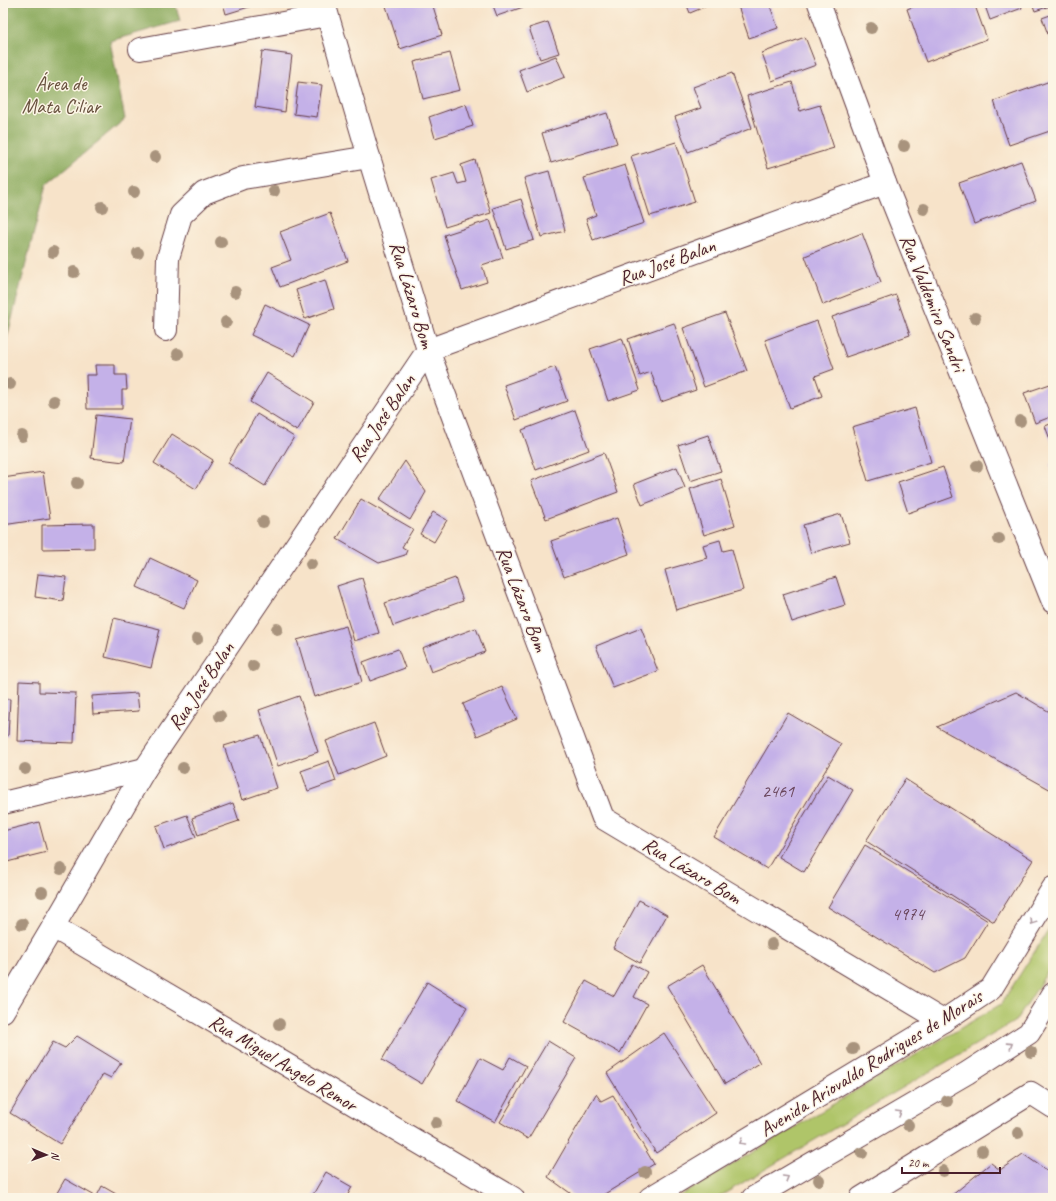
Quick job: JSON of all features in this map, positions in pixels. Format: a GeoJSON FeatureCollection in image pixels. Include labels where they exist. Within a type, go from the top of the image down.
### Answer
{"type":"FeatureCollection","features":[{"type":"Feature","properties":{"kind":"street","name":"Rua Valdemiro Sandri"},"geometry":{"type":"LineString","coordinates":[[819,3],[885,183],[1053,602]]}},
{"type":"Feature","properties":{"kind":"street"},"geometry":{"type":"LineString","coordinates":[[140,49],[325,9]]}},
{"type":"Feature","properties":{"kind":"street","name":"Rua Lázaro Bom"},"geometry":{"type":"LineString","coordinates":[[325,9],[428,350],[603,818],[943,1021]]}},
{"type":"Feature","properties":{"kind":"street"},"geometry":{"type":"LineString","coordinates":[[166,330],[168,258],[181,215],[204,193],[243,178],[369,157]]}},
{"type":"Feature","properties":{"kind":"street","name":"Rua José Balan"},"geometry":{"type":"LineString","coordinates":[[3,1011],[145,769],[428,350],[885,183]]}},
{"type":"Feature","properties":{"kind":"street"},"geometry":{"type":"LineString","coordinates":[[3,803],[145,769]]}},
{"type":"Feature","properties":{"kind":"street","name":"Avenida Ariovaldo Rodrigues de Morais"},"geometry":{"type":"LineString","coordinates":[[650,1198],[943,1021],[991,989],[1053,888]]}},
{"type":"Feature","properties":{"kind":"street","name":"Rua Miguel Angelo Remor"},"geometry":{"type":"LineString","coordinates":[[53,927],[513,1198]]}},
{"type":"Feature","properties":{"kind":"street"},"geometry":{"type":"LineString","coordinates":[[753,1198],[967,1073],[1029,1033],[1053,994]]}},
{"type":"Feature","properties":{"kind":"street"},"geometry":{"type":"LineString","coordinates":[[861,1198],[1031,1093],[1053,1106]]}},
{"type":"Feature","properties":{"kind":"green space","name":"Área de Mata Ciliar"},"geometry":{"type":"Polygon","coordinates":[[[3,3],[175,3],[180,21],[110,41],[125,119],[46,185],[7,338],[3,344],[3,3]]]}},
{"type":"Feature","properties":{"kind":"green space"},"geometry":{"type":"Polygon","coordinates":[[[1053,923],[1053,963],[1017,1020],[717,1198],[676,1198],[1001,1004],[1053,923]]]}},
{"type":"Feature","properties":{"kind":"building"},"geometry":{"type":"Polygon","coordinates":[[[223,3],[262,3],[226,14],[223,3]]]}},
{"type":"Feature","properties":{"kind":"building"},"geometry":{"type":"Polygon","coordinates":[[[385,3],[432,3],[442,35],[400,49],[385,3]]]}},
{"type":"Feature","properties":{"kind":"building"},"geometry":{"type":"Polygon","coordinates":[[[492,3],[528,3],[529,5],[497,16],[492,3]]]}},
{"type":"Feature","properties":{"kind":"building"},"geometry":{"type":"Polygon","coordinates":[[[686,3],[708,3],[709,5],[690,13],[686,3]]]}},
{"type":"Feature","properties":{"kind":"building"},"geometry":{"type":"Polygon","coordinates":[[[737,3],[769,3],[778,28],[749,38],[737,3]]]}},
{"type":"Feature","properties":{"kind":"building"},"geometry":{"type":"Polygon","coordinates":[[[923,3],[974,3],[987,39],[926,62],[907,9],[923,3]]]}},
{"type":"Feature","properties":{"kind":"building"},"geometry":{"type":"Polygon","coordinates":[[[984,3],[1020,3],[1022,8],[990,20],[984,3]]]}},
{"type":"Feature","properties":{"kind":"building"},"geometry":{"type":"Polygon","coordinates":[[[1032,3],[1053,3],[1053,5],[1035,11],[1032,3]]]}},
{"type":"Feature","properties":{"kind":"building"},"geometry":{"type":"Polygon","coordinates":[[[1053,14],[1053,48],[1042,18],[1053,14]]]}},
{"type":"Feature","properties":{"kind":"building"},"geometry":{"type":"Polygon","coordinates":[[[548,22],[559,53],[540,59],[529,28],[548,22]]]}},
{"type":"Feature","properties":{"kind":"building"},"geometry":{"type":"Polygon","coordinates":[[[805,37],[816,65],[772,81],[762,53],[805,37]]]}},
{"type":"Feature","properties":{"kind":"building"},"geometry":{"type":"Polygon","coordinates":[[[262,51],[292,55],[285,112],[255,107],[262,51]]]}},
{"type":"Feature","properties":{"kind":"building"},"geometry":{"type":"Polygon","coordinates":[[[450,53],[460,90],[423,99],[414,62],[450,53]]]}},
{"type":"Feature","properties":{"kind":"building"},"geometry":{"type":"Polygon","coordinates":[[[556,56],[565,77],[527,92],[519,70],[556,56]]]}},
{"type":"Feature","properties":{"kind":"building"},"geometry":{"type":"Polygon","coordinates":[[[732,73],[752,128],[688,152],[675,117],[701,108],[693,87],[732,73]]]}},
{"type":"Feature","properties":{"kind":"building"},"geometry":{"type":"Polygon","coordinates":[[[1053,80],[1053,130],[1009,145],[994,101],[1053,80]]]}},
{"type":"Feature","properties":{"kind":"building"},"geometry":{"type":"Polygon","coordinates":[[[298,82],[322,85],[317,117],[294,114],[298,82]]]}},
{"type":"Feature","properties":{"kind":"building"},"geometry":{"type":"Polygon","coordinates":[[[792,82],[800,111],[820,105],[834,148],[768,168],[747,96],[792,82]]]}},
{"type":"Feature","properties":{"kind":"building"},"geometry":{"type":"Polygon","coordinates":[[[466,104],[473,126],[435,138],[429,117],[466,104]]]}},
{"type":"Feature","properties":{"kind":"building"},"geometry":{"type":"Polygon","coordinates":[[[607,113],[617,143],[551,163],[542,133],[607,113]]]}},
{"type":"Feature","properties":{"kind":"building"},"geometry":{"type":"Polygon","coordinates":[[[676,142],[695,202],[650,216],[631,156],[676,142]]]}},
{"type":"Feature","properties":{"kind":"building"},"geometry":{"type":"Polygon","coordinates":[[[475,160],[491,213],[445,227],[431,180],[454,173],[458,184],[466,182],[461,165],[475,160]]]}},
{"type":"Feature","properties":{"kind":"building"},"geometry":{"type":"Polygon","coordinates":[[[1021,161],[1036,201],[974,224],[959,183],[1021,161]]]}},
{"type":"Feature","properties":{"kind":"building"},"geometry":{"type":"Polygon","coordinates":[[[625,165],[644,223],[593,240],[586,219],[596,215],[584,178],[625,165]]]}},
{"type":"Feature","properties":{"kind":"building"},"geometry":{"type":"Polygon","coordinates":[[[549,171],[565,231],[541,237],[524,178],[549,171]]]}},
{"type":"Feature","properties":{"kind":"building"},"geometry":{"type":"Polygon","coordinates":[[[521,199],[534,240],[506,249],[493,208],[521,199]]]}},
{"type":"Feature","properties":{"kind":"building"},"geometry":{"type":"Polygon","coordinates":[[[330,213],[348,261],[280,287],[272,267],[291,260],[280,232],[330,213]]]}},
{"type":"Feature","properties":{"kind":"building"},"geometry":{"type":"Polygon","coordinates":[[[490,220],[503,258],[482,265],[487,282],[462,290],[444,235],[490,220]]]}},
{"type":"Feature","properties":{"kind":"building"},"geometry":{"type":"Polygon","coordinates":[[[862,233],[881,282],[823,305],[805,256],[862,233]]]}},
{"type":"Feature","properties":{"kind":"building"},"geometry":{"type":"Polygon","coordinates":[[[325,280],[334,309],[305,319],[296,290],[325,280]]]}},
{"type":"Feature","properties":{"kind":"building"},"geometry":{"type":"Polygon","coordinates":[[[896,295],[910,335],[846,357],[832,317],[896,295]]]}},
{"type":"Feature","properties":{"kind":"building"},"geometry":{"type":"Polygon","coordinates":[[[265,304],[309,325],[295,356],[251,335],[265,304]]]}},
{"type":"Feature","properties":{"kind":"building"},"geometry":{"type":"Polygon","coordinates":[[[725,313],[747,371],[704,387],[683,328],[725,313]]]}},
{"type":"Feature","properties":{"kind":"building"},"geometry":{"type":"Polygon","coordinates":[[[817,321],[834,369],[815,376],[822,396],[790,408],[765,340],[817,321]]]}},
{"type":"Feature","properties":{"kind":"building"},"geometry":{"type":"Polygon","coordinates":[[[674,323],[696,390],[661,402],[651,372],[640,376],[628,339],[674,323]]]}},
{"type":"Feature","properties":{"kind":"building"},"geometry":{"type":"Polygon","coordinates":[[[622,338],[640,390],[608,401],[590,349],[622,338]]]}},
{"type":"Feature","properties":{"kind":"building"},"geometry":{"type":"Polygon","coordinates":[[[95,365],[115,365],[115,375],[126,375],[127,390],[122,390],[122,409],[87,409],[86,375],[96,375],[95,365]]]}},
{"type":"Feature","properties":{"kind":"building"},"geometry":{"type":"Polygon","coordinates":[[[555,367],[567,401],[516,420],[504,385],[555,367]]]}},
{"type":"Feature","properties":{"kind":"building"},"geometry":{"type":"Polygon","coordinates":[[[267,373],[314,402],[297,431],[250,402],[267,373]]]}},
{"type":"Feature","properties":{"kind":"building"},"geometry":{"type":"Polygon","coordinates":[[[1053,383],[1053,416],[1035,423],[1024,393],[1053,383]]]}},
{"type":"Feature","properties":{"kind":"building"},"geometry":{"type":"Polygon","coordinates":[[[915,408],[931,462],[868,481],[852,427],[915,408]]]}},
{"type":"Feature","properties":{"kind":"building"},"geometry":{"type":"Polygon","coordinates":[[[575,410],[589,450],[536,470],[522,430],[575,410]]]}},
{"type":"Feature","properties":{"kind":"building"},"geometry":{"type":"Polygon","coordinates":[[[257,414],[294,437],[265,486],[228,463],[257,414]]]}},
{"type":"Feature","properties":{"kind":"building"},"geometry":{"type":"Polygon","coordinates":[[[96,415],[130,419],[124,462],[91,458],[96,415]]]}},
{"type":"Feature","properties":{"kind":"building"},"geometry":{"type":"Polygon","coordinates":[[[1053,423],[1053,447],[1045,426],[1053,423]]]}},
{"type":"Feature","properties":{"kind":"building"},"geometry":{"type":"Polygon","coordinates":[[[172,434],[213,460],[196,489],[154,463],[172,434]]]}},
{"type":"Feature","properties":{"kind":"building"},"geometry":{"type":"Polygon","coordinates":[[[708,435],[721,471],[690,481],[678,445],[708,435]]]}},
{"type":"Feature","properties":{"kind":"building"},"geometry":{"type":"Polygon","coordinates":[[[604,453],[618,492],[546,519],[531,481],[604,453]]]}},
{"type":"Feature","properties":{"kind":"building"},"geometry":{"type":"Polygon","coordinates":[[[405,461],[426,492],[410,520],[379,500],[405,461]]]}},
{"type":"Feature","properties":{"kind":"building"},"geometry":{"type":"Polygon","coordinates":[[[1053,463],[1053,473],[1050,464],[1053,463]]]}},
{"type":"Feature","properties":{"kind":"building"},"geometry":{"type":"Polygon","coordinates":[[[677,467],[685,488],[642,505],[634,484],[677,467]]]}},
{"type":"Feature","properties":{"kind":"building"},"geometry":{"type":"Polygon","coordinates":[[[943,467],[953,497],[908,513],[898,482],[943,467]]]}},
{"type":"Feature","properties":{"kind":"building"},"geometry":{"type":"Polygon","coordinates":[[[43,472],[50,518],[3,525],[3,478],[43,472]]]}},
{"type":"Feature","properties":{"kind":"building"},"geometry":{"type":"Polygon","coordinates":[[[721,479],[735,525],[704,535],[690,489],[721,479]]]}},
{"type":"Feature","properties":{"kind":"building"},"geometry":{"type":"Polygon","coordinates":[[[361,499],[413,529],[402,547],[407,550],[405,555],[379,563],[337,539],[361,499]]]}},
{"type":"Feature","properties":{"kind":"building"},"geometry":{"type":"Polygon","coordinates":[[[433,512],[447,520],[434,542],[420,534],[433,512]]]}},
{"type":"Feature","properties":{"kind":"building"},"geometry":{"type":"Polygon","coordinates":[[[841,514],[850,542],[811,553],[803,525],[841,514]]]}},
{"type":"Feature","properties":{"kind":"building"},"geometry":{"type":"Polygon","coordinates":[[[617,518],[629,554],[564,577],[551,541],[617,518]]]}},
{"type":"Feature","properties":{"kind":"building"},"geometry":{"type":"Polygon","coordinates":[[[94,524],[94,548],[42,549],[42,525],[94,524]]]}},
{"type":"Feature","properties":{"kind":"building"},"geometry":{"type":"Polygon","coordinates":[[[720,540],[723,551],[732,549],[743,590],[676,610],[665,570],[707,558],[703,545],[720,540]]]}},
{"type":"Feature","properties":{"kind":"building"},"geometry":{"type":"Polygon","coordinates":[[[150,558],[197,580],[184,608],[137,587],[150,558]]]}},
{"type":"Feature","properties":{"kind":"building"},"geometry":{"type":"Polygon","coordinates":[[[38,574],[66,577],[63,601],[35,597],[38,574]]]}},
{"type":"Feature","properties":{"kind":"building"},"geometry":{"type":"Polygon","coordinates":[[[836,577],[845,605],[792,622],[783,594],[836,577]]]}},
{"type":"Feature","properties":{"kind":"building"},"geometry":{"type":"Polygon","coordinates":[[[362,578],[379,633],[354,641],[337,586],[362,578]]]}},
{"type":"Feature","properties":{"kind":"building"},"geometry":{"type":"Polygon","coordinates":[[[455,578],[463,601],[393,626],[385,603],[455,578]]]}},
{"type":"Feature","properties":{"kind":"building"},"geometry":{"type":"Polygon","coordinates":[[[114,618],[160,629],[151,668],[105,657],[114,618]]]}},
{"type":"Feature","properties":{"kind":"building"},"geometry":{"type":"Polygon","coordinates":[[[346,626],[362,682],[314,697],[297,640],[346,626]]]}},
{"type":"Feature","properties":{"kind":"building"},"geometry":{"type":"Polygon","coordinates":[[[476,628],[485,652],[431,672],[422,648],[476,628]]]}},
{"type":"Feature","properties":{"kind":"building"},"geometry":{"type":"Polygon","coordinates":[[[641,628],[658,671],[613,688],[596,646],[641,628]]]}},
{"type":"Feature","properties":{"kind":"building"},"geometry":{"type":"Polygon","coordinates":[[[398,649],[405,668],[370,681],[363,662],[398,649]]]}},
{"type":"Feature","properties":{"kind":"building"},"geometry":{"type":"Polygon","coordinates":[[[19,681],[39,682],[39,692],[76,693],[74,743],[17,741],[19,681]]]}},
{"type":"Feature","properties":{"kind":"building"},"geometry":{"type":"Polygon","coordinates":[[[502,687],[517,719],[477,736],[463,704],[502,687]]]}},
{"type":"Feature","properties":{"kind":"building"},"geometry":{"type":"Polygon","coordinates":[[[1016,692],[1053,714],[1053,791],[937,727],[1016,692]]]}},
{"type":"Feature","properties":{"kind":"building"},"geometry":{"type":"Polygon","coordinates":[[[137,693],[139,711],[93,714],[92,696],[137,693]]]}},
{"type":"Feature","properties":{"kind":"building"},"geometry":{"type":"Polygon","coordinates":[[[299,696],[318,752],[278,766],[259,710],[299,696]]]}},
{"type":"Feature","properties":{"kind":"building"},"geometry":{"type":"Polygon","coordinates":[[[3,699],[10,699],[8,736],[3,736],[3,699]]]}},
{"type":"Feature","properties":{"kind":"building"},"geometry":{"type":"Polygon","coordinates":[[[788,713],[841,744],[767,869],[714,837],[788,713]]]}},
{"type":"Feature","properties":{"kind":"building"},"geometry":{"type":"Polygon","coordinates":[[[374,723],[386,756],[339,775],[326,741],[374,723]]]}},
{"type":"Feature","properties":{"kind":"building"},"geometry":{"type":"Polygon","coordinates":[[[260,735],[277,788],[242,800],[224,746],[260,735]]]}},
{"type":"Feature","properties":{"kind":"building"},"geometry":{"type":"Polygon","coordinates":[[[329,761],[336,781],[308,791],[301,771],[329,761]]]}},
{"type":"Feature","properties":{"kind":"building"},"geometry":{"type":"Polygon","coordinates":[[[828,775],[853,790],[804,872],[779,857],[828,775]]]}},
{"type":"Feature","properties":{"kind":"building"},"geometry":{"type":"Polygon","coordinates":[[[905,779],[1033,860],[994,922],[866,841],[905,779]]]}},
{"type":"Feature","properties":{"kind":"building"},"geometry":{"type":"Polygon","coordinates":[[[233,803],[239,821],[198,835],[192,818],[233,803]]]}},
{"type":"Feature","properties":{"kind":"building"},"geometry":{"type":"Polygon","coordinates":[[[187,815],[196,837],[164,849],[156,826],[187,815]]]}},
{"type":"Feature","properties":{"kind":"building"},"geometry":{"type":"Polygon","coordinates":[[[39,822],[47,852],[3,863],[3,831],[39,822]]]}},
{"type":"Feature","properties":{"kind":"building"},"geometry":{"type":"Polygon","coordinates":[[[865,845],[988,921],[965,958],[935,973],[828,907],[865,845]]]}},
{"type":"Feature","properties":{"kind":"building"},"geometry":{"type":"Polygon","coordinates":[[[639,900],[667,915],[640,963],[613,948],[639,900]]]}},
{"type":"Feature","properties":{"kind":"building"},"geometry":{"type":"Polygon","coordinates":[[[632,964],[647,972],[634,997],[647,1004],[620,1053],[564,1022],[586,981],[614,996],[632,964]]]}},
{"type":"Feature","properties":{"kind":"building"},"geometry":{"type":"Polygon","coordinates":[[[702,965],[760,1063],[725,1084],[667,986],[702,965]]]}},
{"type":"Feature","properties":{"kind":"building"},"geometry":{"type":"Polygon","coordinates":[[[427,982],[467,1007],[422,1084],[382,1060],[427,982]]]}},
{"type":"Feature","properties":{"kind":"building"},"geometry":{"type":"Polygon","coordinates":[[[664,1033],[716,1113],[656,1153],[607,1073],[664,1033]]]}},
{"type":"Feature","properties":{"kind":"building"},"geometry":{"type":"Polygon","coordinates":[[[77,1036],[121,1063],[111,1078],[103,1074],[60,1144],[10,1113],[53,1042],[65,1048],[77,1036]]]}},
{"type":"Feature","properties":{"kind":"building"},"geometry":{"type":"Polygon","coordinates":[[[548,1041],[576,1058],[528,1139],[500,1122],[548,1041]]]}},
{"type":"Feature","properties":{"kind":"building"},"geometry":{"type":"Polygon","coordinates":[[[510,1057],[526,1066],[495,1122],[457,1101],[480,1058],[503,1070],[510,1057]]]}},
{"type":"Feature","properties":{"kind":"building"},"geometry":{"type":"Polygon","coordinates":[[[596,1094],[601,1101],[613,1095],[654,1164],[598,1198],[577,1198],[548,1177],[596,1094]]]}},
{"type":"Feature","properties":{"kind":"building"},"geometry":{"type":"Polygon","coordinates":[[[1023,1154],[1049,1172],[1053,1167],[1053,1198],[952,1198],[951,1196],[991,1163],[1000,1170],[1023,1154]]]}},
{"type":"Feature","properties":{"kind":"building"},"geometry":{"type":"Polygon","coordinates":[[[326,1172],[352,1187],[346,1198],[311,1198],[326,1172]]]}},
{"type":"Feature","properties":{"kind":"building"},"geometry":{"type":"Polygon","coordinates":[[[65,1179],[95,1196],[94,1198],[54,1198],[65,1179]]]}},
{"type":"Feature","properties":{"kind":"building"},"geometry":{"type":"Polygon","coordinates":[[[102,1186],[123,1198],[96,1198],[102,1186]]]}}]}
